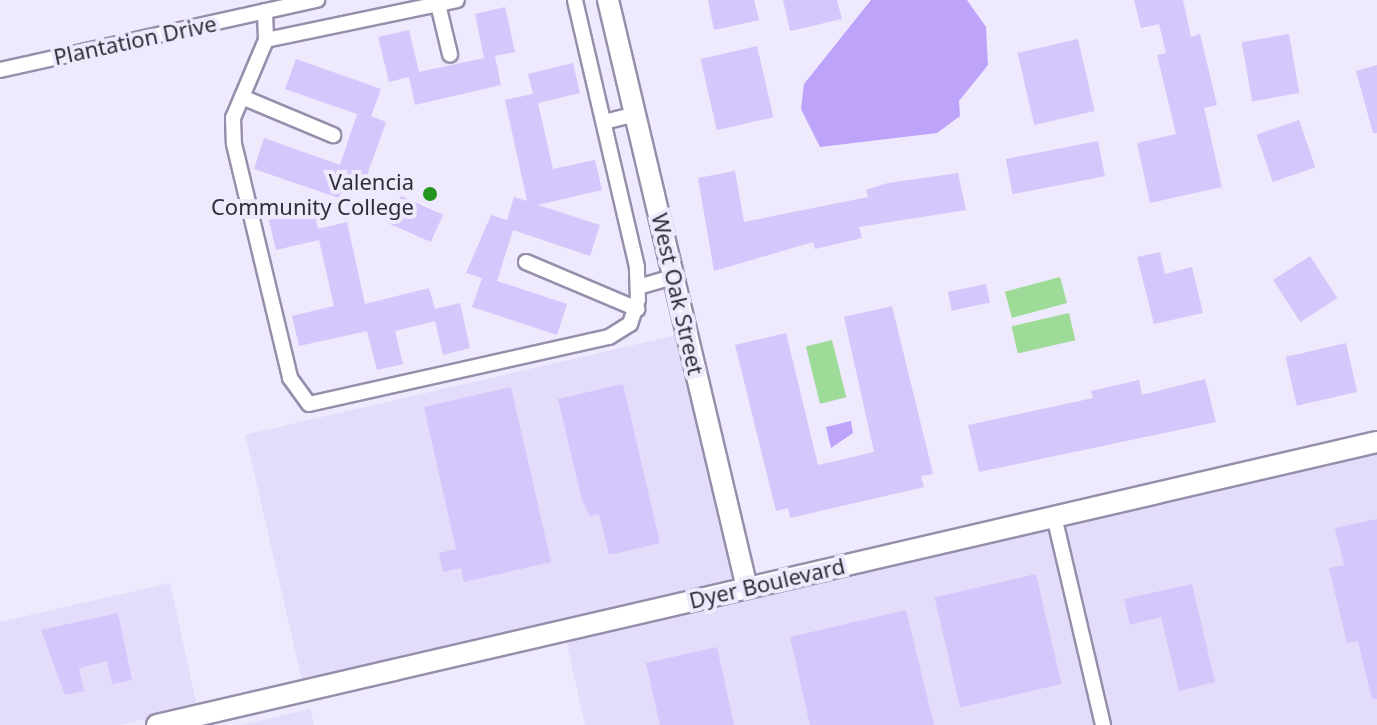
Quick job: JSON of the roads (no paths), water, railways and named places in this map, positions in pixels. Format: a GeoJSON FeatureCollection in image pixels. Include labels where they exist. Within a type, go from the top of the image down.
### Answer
{"type":"FeatureCollection","features":[{"type":"Feature","properties":{"kind":"main road","name":"West Oak Street"},"geometry":{"type":"LineString","coordinates":[[608,0],[747,588]]}},
{"type":"Feature","properties":{"kind":"main road","name":"Dyer Boulevard"},"geometry":{"type":"LineString","coordinates":[[157,725],[1377,442]]}},
{"type":"Feature","properties":{"kind":"street","name":"Plantation Drive"},"geometry":{"type":"LineString","coordinates":[[0,70],[317,0]]}},
{"type":"Feature","properties":{"kind":"street"},"geometry":{"type":"LineString","coordinates":[[266,40],[457,0]]}},
{"type":"Feature","properties":{"kind":"street"},"geometry":{"type":"LineString","coordinates":[[265,11],[266,40],[242,97],[234,144],[301,400],[609,337],[630,324],[637,309],[638,287],[575,0]]}},
{"type":"Feature","properties":{"kind":"street"},"geometry":{"type":"LineString","coordinates":[[437,2],[450,54]]}},
{"type":"Feature","properties":{"kind":"street"},"geometry":{"type":"LineString","coordinates":[[242,97],[333,135]]}},
{"type":"Feature","properties":{"kind":"street"},"geometry":{"type":"LineString","coordinates":[[604,122],[636,114]]}},
{"type":"Feature","properties":{"kind":"street"},"geometry":{"type":"LineString","coordinates":[[526,262],[637,309]]}},
{"type":"Feature","properties":{"kind":"street"},"geometry":{"type":"LineString","coordinates":[[638,287],[674,277]]}},
{"type":"Feature","properties":{"kind":"street"},"geometry":{"type":"LineString","coordinates":[[1054,516],[1103,725]]}},
{"type":"Feature","properties":{"kind":"place","name":"Valencia Community College"},"geometry":{"type":"Point","coordinates":[430,194]}}]}
